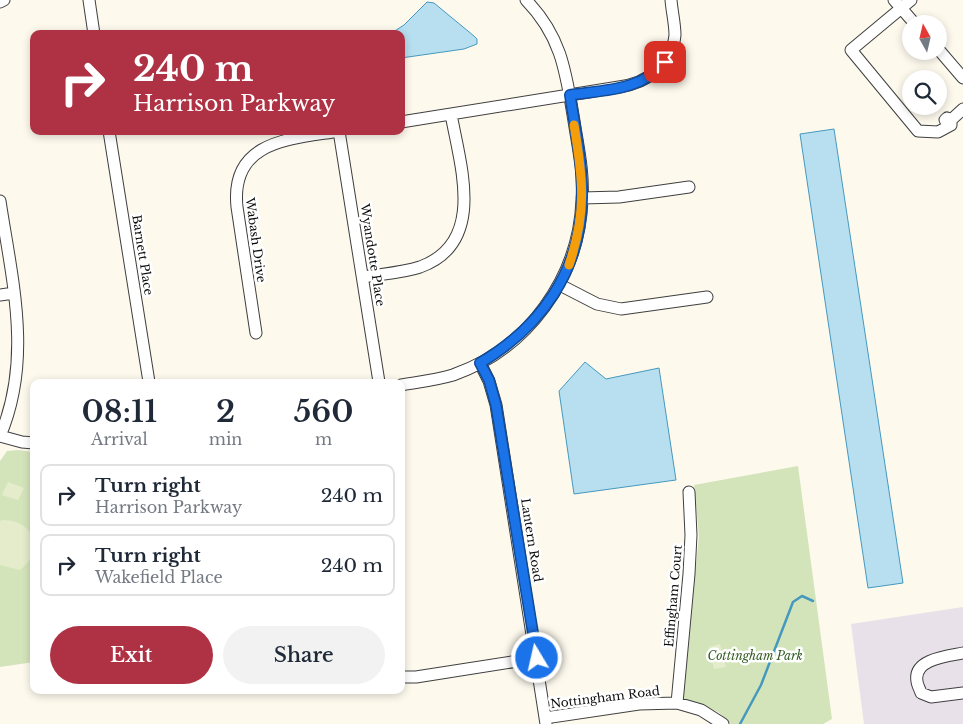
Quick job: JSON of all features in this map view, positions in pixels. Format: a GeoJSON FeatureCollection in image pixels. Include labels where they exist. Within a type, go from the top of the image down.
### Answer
{"type":"FeatureCollection","features":[{"type":"Feature","properties":{"kind":"street"},"geometry":{"type":"LineString","coordinates":[[0,2],[4,0]]}},
{"type":"Feature","properties":{"kind":"street"},"geometry":{"type":"LineString","coordinates":[[89,0],[93,30]]}},
{"type":"Feature","properties":{"kind":"street"},"geometry":{"type":"LineString","coordinates":[[405,384],[452,375],[480,363],[505,346],[531,324],[560,285],[578,235],[582,198],[580,162],[566,73],[558,46],[542,19],[526,0]]}},
{"type":"Feature","properties":{"kind":"street"},"geometry":{"type":"LineString","coordinates":[[405,121],[628,86],[643,81],[654,75],[665,62],[674,41],[671,0]]}},
{"type":"Feature","properties":{"kind":"street"},"geometry":{"type":"LineString","coordinates":[[911,0],[898,4],[851,50],[918,131],[938,132],[947,128],[951,125],[951,120],[963,109]]}},
{"type":"Feature","properties":{"kind":"street"},"geometry":{"type":"LineString","coordinates":[[898,4],[907,15]]}},
{"type":"Feature","properties":{"kind":"street"},"geometry":{"type":"LineString","coordinates":[[948,60],[963,78]]}},
{"type":"Feature","properties":{"kind":"street"},"geometry":{"type":"LineString","coordinates":[[363,277],[413,269],[426,264],[444,252],[458,232],[463,221],[465,202],[451,114]]}},
{"type":"Feature","properties":{"kind":"street","name":"Barnett Place"},"geometry":{"type":"LineString","coordinates":[[110,135],[149,379]]}},
{"type":"Feature","properties":{"kind":"street","name":"Wabash Drive"},"geometry":{"type":"LineString","coordinates":[[256,333],[236,200],[236,188],[242,172],[253,156],[268,145],[315,135]]}},
{"type":"Feature","properties":{"kind":"street","name":"Wyandotte Place"},"geometry":{"type":"LineString","coordinates":[[340,135],[379,379]]}},
{"type":"Feature","properties":{"kind":"street"},"geometry":{"type":"LineString","coordinates":[[582,198],[619,197],[690,187]]}},
{"type":"Feature","properties":{"kind":"street"},"geometry":{"type":"LineString","coordinates":[[0,201],[18,327],[17,377],[7,421],[0,436],[30,443]]}},
{"type":"Feature","properties":{"kind":"street"},"geometry":{"type":"LineString","coordinates":[[560,285],[597,304],[614,308],[631,309],[708,297]]}},
{"type":"Feature","properties":{"kind":"street"},"geometry":{"type":"LineString","coordinates":[[0,295],[14,293]]}},
{"type":"Feature","properties":{"kind":"street","name":"Lantern Road"},"geometry":{"type":"LineString","coordinates":[[480,363],[489,380],[496,405],[546,721]]}},
{"type":"Feature","properties":{"kind":"street","name":"Effingham Court"},"geometry":{"type":"LineString","coordinates":[[676,703],[692,535],[689,492]]}},
{"type":"Feature","properties":{"kind":"street"},"geometry":{"type":"LineString","coordinates":[[963,653],[928,661],[919,670],[916,681],[922,693],[931,697],[963,693]]}},
{"type":"Feature","properties":{"kind":"street"},"geometry":{"type":"LineString","coordinates":[[405,677],[416,677],[537,658]]}},
{"type":"Feature","properties":{"kind":"street","name":"Nottingham Road"},"geometry":{"type":"LineString","coordinates":[[546,721],[648,703],[676,703],[701,710],[723,724]]}},
{"type":"Feature","properties":{"kind":"shaded area"},"geometry":{"type":"Polygon","coordinates":[[[963,607],[963,724],[864,724],[851,624],[963,607]]]}},
{"type":"Feature","properties":{"kind":"green space"},"geometry":{"type":"Polygon","coordinates":[[[7,451],[30,452],[30,663],[0,667],[0,461],[7,451]]]}},
{"type":"Feature","properties":{"kind":"green space","name":"Cottingham Park"},"geometry":{"type":"Polygon","coordinates":[[[798,466],[832,719],[823,724],[731,724],[718,712],[682,698],[699,536],[694,485],[798,466]]]}},
{"type":"Feature","properties":{"kind":"green space"},"geometry":{"type":"Polygon","coordinates":[[[8,482],[24,488],[18,500],[2,495],[8,482]]]}},
{"type":"Feature","properties":{"kind":"green space"},"geometry":{"type":"Polygon","coordinates":[[[0,521],[14,521],[22,525],[30,533],[30,558],[20,570],[0,565],[0,521]]]}},
{"type":"Feature","properties":{"kind":"green space"},"geometry":{"type":"Polygon","coordinates":[[[720,644],[726,667],[714,669],[709,647],[720,644]]]}},
{"type":"Feature","properties":{"kind":"water"},"geometry":{"type":"Polygon","coordinates":[[[427,2],[434,3],[474,36],[477,39],[477,44],[464,49],[405,57],[405,30],[396,30],[404,25],[427,2]]]}},
{"type":"Feature","properties":{"kind":"water"},"geometry":{"type":"Polygon","coordinates":[[[834,129],[903,583],[868,588],[800,134],[834,129]]]}},
{"type":"Feature","properties":{"kind":"water"},"geometry":{"type":"Polygon","coordinates":[[[585,362],[606,379],[659,368],[676,480],[574,494],[559,391],[585,362]]]}},
{"type":"Feature","properties":{"kind":"waterway"},"geometry":{"type":"LineString","coordinates":[[740,724],[761,685],[793,602],[802,596],[813,601]]}},
{"type":"Feature","properties":{"kind":"slow traffic"},"geometry":{"type":"LineString","coordinates":[[569,265],[578,235],[582,198],[582,179],[574,125]]}},
{"type":"Feature","properties":{"kind":"route"},"geometry":{"type":"LineString","coordinates":[[537,658],[496,405],[489,380],[480,363],[518,337],[537,318],[560,285],[571,259],[578,235],[581,214],[582,179],[570,95],[636,84],[654,75],[665,62]]}}]}
